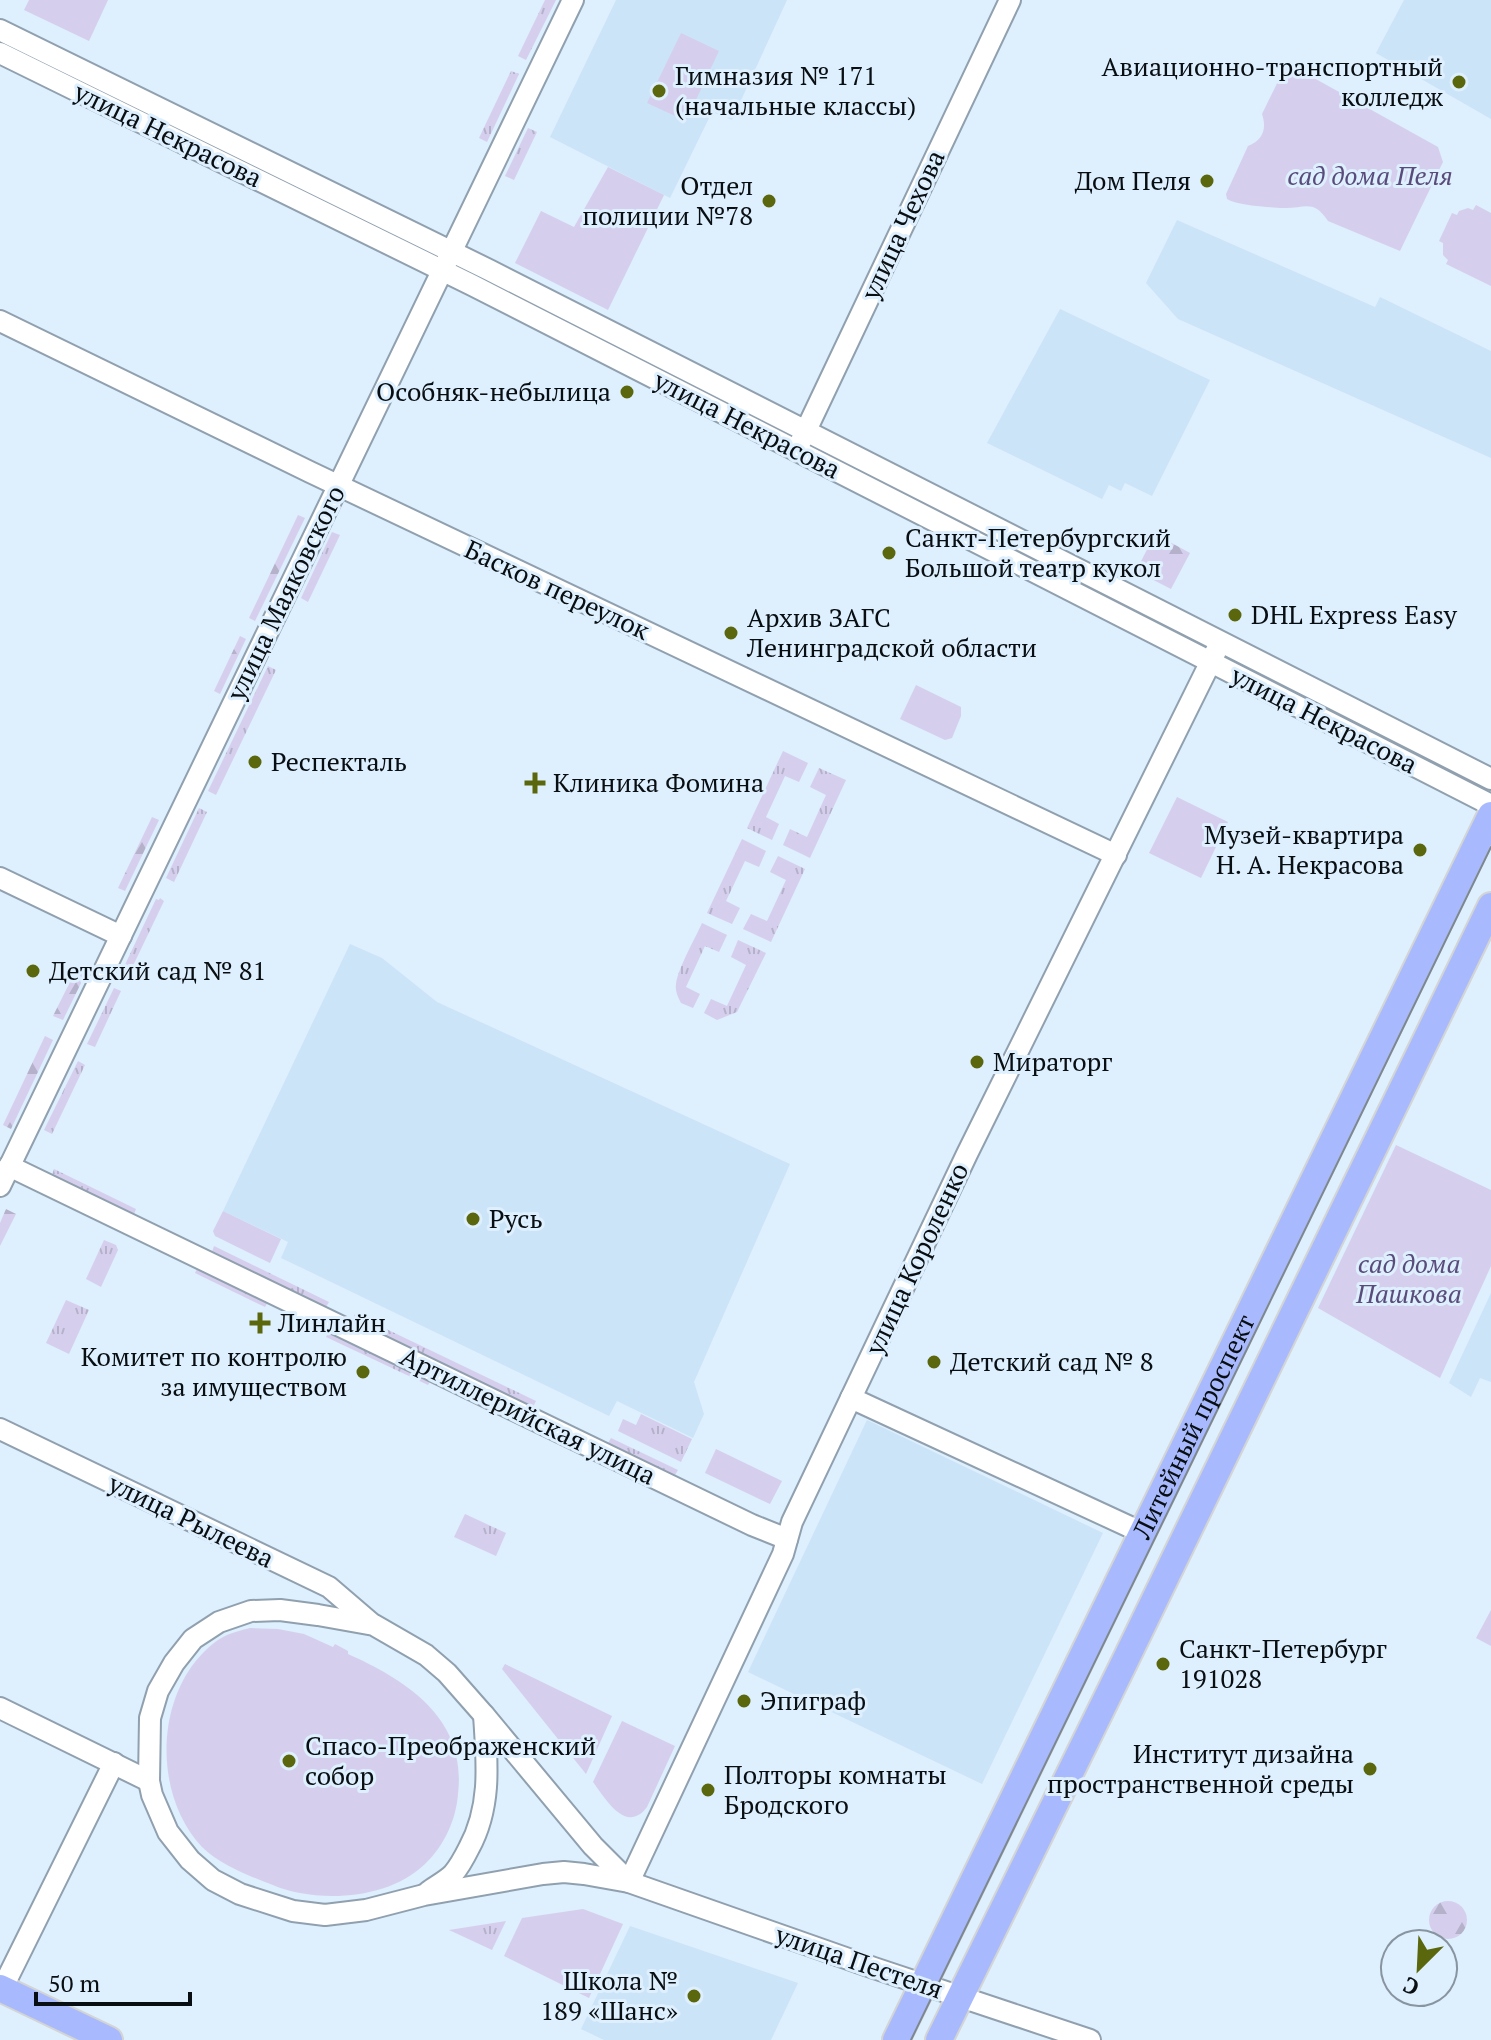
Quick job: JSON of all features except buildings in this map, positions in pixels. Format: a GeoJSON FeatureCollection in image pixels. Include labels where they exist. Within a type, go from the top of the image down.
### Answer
{"type":"FeatureCollection","features":[{"type":"Feature","properties":{"kind":"main road","name":"Литейный проспект"},"geometry":{"type":"LineString","coordinates":[[896,2040],[1491,815]]}},
{"type":"Feature","properties":{"kind":"main road","name":"Литейный проспект"},"geometry":{"type":"LineString","coordinates":[[939,2040],[1491,906]]}},
{"type":"Feature","properties":{"kind":"main road"},"geometry":{"type":"LineString","coordinates":[[1,1995],[68,2040]]}},
{"type":"Feature","properties":{"kind":"main road"},"geometry":{"type":"LineString","coordinates":[[1,1995],[109,2040]]}},
{"type":"Feature","properties":{"kind":"street","name":"улица Маяковского"},"geometry":{"type":"LineString","coordinates":[[0,1186],[573,0]]}},
{"type":"Feature","properties":{"kind":"street","name":"улица Чехова"},"geometry":{"type":"LineString","coordinates":[[796,450],[1010,0]]}},
{"type":"Feature","properties":{"kind":"street","name":"улица Некрасова"},"geometry":{"type":"LineString","coordinates":[[0,30],[452,252],[1491,779]]}},
{"type":"Feature","properties":{"kind":"street","name":"улица Некрасова"},"geometry":{"type":"LineString","coordinates":[[0,53],[443,271],[1491,805]]}},
{"type":"Feature","properties":{"kind":"street","name":"Басков переулок"},"geometry":{"type":"LineString","coordinates":[[0,321],[338,486],[1116,855]]}},
{"type":"Feature","properties":{"kind":"street","name":"улица Короленко"},"geometry":{"type":"LineString","coordinates":[[629,1882],[777,1567],[792,1522],[967,1154],[1220,642]]}},
{"type":"Feature","properties":{"kind":"street"},"geometry":{"type":"LineString","coordinates":[[0,878],[121,936]]}},
{"type":"Feature","properties":{"kind":"street","name":"Артиллерийская улица"},"geometry":{"type":"LineString","coordinates":[[9,1166],[752,1525],[787,1539]]}},
{"type":"Feature","properties":{"kind":"street"},"geometry":{"type":"LineString","coordinates":[[851,1398],[1143,1533]]}},
{"type":"Feature","properties":{"kind":"street","name":"улица Рылеева"},"geometry":{"type":"LineString","coordinates":[[0,1429],[329,1587],[374,1625]]}},
{"type":"Feature","properties":{"kind":"street"},"geometry":{"type":"LineString","coordinates":[[0,1708],[149,1781],[150,1718],[158,1691],[193,1639],[219,1622],[251,1611],[280,1610],[374,1625],[426,1655],[455,1682],[593,1846],[629,1882]]}},
{"type":"Feature","properties":{"kind":"street"},"geometry":{"type":"LineString","coordinates":[[424,1895],[452,1874],[476,1835],[488,1777],[484,1715]]}},
{"type":"Feature","properties":{"kind":"street"},"geometry":{"type":"LineString","coordinates":[[1,1995],[114,1763]]}},
{"type":"Feature","properties":{"kind":"street","name":"улица Пестеля"},"geometry":{"type":"LineString","coordinates":[[149,1781],[168,1832],[190,1860],[213,1880],[240,1894],[293,1911],[325,1915],[366,1910],[424,1895],[564,1872],[629,1882],[1090,2040]]}},
{"type":"Feature","properties":{"kind":"shaded area","name":"Гимназия № 171 (начальные классы)"},"geometry":{"type":"Polygon","coordinates":[[[616,0],[787,0],[732,120],[712,112],[670,198],[550,137],[616,0]]]}},
{"type":"Feature","properties":{"kind":"shaded area","name":"Авиационно-транспортный колледж"},"geometry":{"type":"Polygon","coordinates":[[[1404,0],[1491,0],[1491,119],[1376,53],[1404,0]]]}},
{"type":"Feature","properties":{"kind":"shaded area"},"geometry":{"type":"Polygon","coordinates":[[[1177,220],[1375,307],[1380,297],[1491,351],[1491,458],[1178,319],[1146,283],[1177,220]]]}},
{"type":"Feature","properties":{"kind":"shaded area"},"geometry":{"type":"Polygon","coordinates":[[[1060,309],[1210,380],[1152,496],[1125,483],[1121,491],[1109,485],[1102,499],[987,443],[1060,309]]]}},
{"type":"Feature","properties":{"kind":"shaded area"},"geometry":{"type":"Polygon","coordinates":[[[350,944],[382,958],[437,1002],[790,1164],[694,1382],[704,1414],[693,1438],[617,1401],[609,1416],[281,1258],[288,1242],[223,1211],[350,944]]]}},
{"type":"Feature","properties":{"kind":"shaded area"},"geometry":{"type":"Polygon","coordinates":[[[1491,1293],[1491,1382],[1480,1378],[1471,1397],[1449,1383],[1491,1293]]]}},
{"type":"Feature","properties":{"kind":"shaded area"},"geometry":{"type":"Polygon","coordinates":[[[867,1420],[1103,1533],[982,1784],[748,1672],[867,1420]]]}},
{"type":"Feature","properties":{"kind":"shaded area","name":"Школа № 189 «Шанс»"},"geometry":{"type":"Polygon","coordinates":[[[630,1926],[798,1983],[771,2040],[604,2040],[581,2029],[630,1926]]]}},
{"type":"Feature","properties":{"kind":"green space"},"geometry":{"type":"Polygon","coordinates":[[[29,0],[108,0],[89,41],[24,10],[29,0]]]}},
{"type":"Feature","properties":{"kind":"green space"},"geometry":{"type":"Polygon","coordinates":[[[545,0],[556,0],[526,60],[518,56],[545,0]]]}},
{"type":"Feature","properties":{"kind":"green space"},"geometry":{"type":"Polygon","coordinates":[[[681,33],[719,51],[686,121],[647,103],[681,33]]]}},
{"type":"Feature","properties":{"kind":"green space","name":"сад дома Пеля"},"geometry":{"type":"Polygon","coordinates":[[[1287,63],[1438,147],[1443,162],[1400,251],[1328,221],[1313,207],[1262,207],[1227,199],[1226,194],[1248,146],[1257,141],[1262,133],[1262,114],[1287,63]]]}},
{"type":"Feature","properties":{"kind":"green space"},"geometry":{"type":"Polygon","coordinates":[[[511,71],[519,74],[487,142],[479,138],[511,71]]]}},
{"type":"Feature","properties":{"kind":"green space"},"geometry":{"type":"Polygon","coordinates":[[[528,128],[537,132],[514,180],[505,176],[528,128]]]}},
{"type":"Feature","properties":{"kind":"green space"},"geometry":{"type":"Polygon","coordinates":[[[608,167],[664,195],[608,310],[515,263],[541,211],[574,227],[608,167]]]}},
{"type":"Feature","properties":{"kind":"green space","name":"сад дома Пеля"},"geometry":{"type":"Polygon","coordinates":[[[1476,205],[1491,213],[1491,286],[1446,264],[1448,260],[1443,255],[1443,243],[1439,241],[1452,213],[1457,215],[1468,208],[1473,210],[1476,205]]]}},
{"type":"Feature","properties":{"kind":"green space"},"geometry":{"type":"Polygon","coordinates":[[[298,515],[305,518],[255,621],[249,618],[298,515]]]}},
{"type":"Feature","properties":{"kind":"green space"},"geometry":{"type":"Polygon","coordinates":[[[332,532],[340,535],[308,602],[301,598],[332,532]]]}},
{"type":"Feature","properties":{"kind":"green space"},"geometry":{"type":"Polygon","coordinates":[[[1155,534],[1190,553],[1171,589],[1136,571],[1155,534]]]}},
{"type":"Feature","properties":{"kind":"green space"},"geometry":{"type":"Polygon","coordinates":[[[240,636],[246,639],[220,694],[214,691],[240,636]]]}},
{"type":"Feature","properties":{"kind":"green space"},"geometry":{"type":"Polygon","coordinates":[[[268,666],[276,670],[216,795],[208,791],[268,666]]]}},
{"type":"Feature","properties":{"kind":"green space"},"geometry":{"type":"Polygon","coordinates":[[[916,685],[961,707],[961,716],[952,738],[945,740],[900,719],[916,685]]]}},
{"type":"Feature","properties":{"kind":"green space"},"geometry":{"type":"Polygon","coordinates":[[[783,751],[808,763],[799,782],[785,776],[766,817],[779,824],[772,840],[747,828],[783,751]]]}},
{"type":"Feature","properties":{"kind":"green space"},"geometry":{"type":"Polygon","coordinates":[[[819,768],[846,780],[810,858],[783,845],[790,829],[807,837],[826,795],[810,787],[819,768]]]}},
{"type":"Feature","properties":{"kind":"green space"},"geometry":{"type":"Polygon","coordinates":[[[1177,797],[1228,822],[1201,878],[1149,853],[1177,797]]]}},
{"type":"Feature","properties":{"kind":"green space"},"geometry":{"type":"Polygon","coordinates":[[[199,808],[207,812],[174,882],[166,878],[199,808]]]}},
{"type":"Feature","properties":{"kind":"green space"},"geometry":{"type":"Polygon","coordinates":[[[152,817],[159,820],[125,891],[118,888],[152,817]]]}},
{"type":"Feature","properties":{"kind":"green space"},"geometry":{"type":"Polygon","coordinates":[[[742,839],[766,851],[759,867],[745,861],[726,901],[740,908],[732,924],[707,913],[742,839]]]}},
{"type":"Feature","properties":{"kind":"green space"},"geometry":{"type":"Polygon","coordinates":[[[778,856],[805,869],[771,942],[743,929],[751,914],[767,921],[786,880],[770,872],[778,856]]]}},
{"type":"Feature","properties":{"kind":"green space"},"geometry":{"type":"Polygon","coordinates":[[[156,899],[164,901],[130,972],[123,969],[156,899]]]}},
{"type":"Feature","properties":{"kind":"green space"},"geometry":{"type":"Polygon","coordinates":[[[702,923],[727,935],[719,952],[705,946],[686,987],[700,994],[693,1008],[681,1003],[676,984],[702,923]]]}},
{"type":"Feature","properties":{"kind":"green space"},"geometry":{"type":"Polygon","coordinates":[[[738,940],[766,953],[737,1012],[717,1020],[704,1013],[711,999],[727,1006],[746,965],[731,957],[738,940]]]}},
{"type":"Feature","properties":{"kind":"green space"},"geometry":{"type":"Polygon","coordinates":[[[76,970],[85,975],[63,1020],[53,1016],[76,970]]]}},
{"type":"Feature","properties":{"kind":"green space"},"geometry":{"type":"Polygon","coordinates":[[[114,988],[121,991],[95,1047],[87,1044],[114,988]]]}},
{"type":"Feature","properties":{"kind":"green space"},"geometry":{"type":"Polygon","coordinates":[[[45,1036],[53,1040],[11,1129],[3,1125],[45,1036]]]}},
{"type":"Feature","properties":{"kind":"green space"},"geometry":{"type":"Polygon","coordinates":[[[78,1061],[85,1065],[52,1134],[44,1130],[78,1061]]]}},
{"type":"Feature","properties":{"kind":"green space","name":"сад дома Пашкова"},"geometry":{"type":"Polygon","coordinates":[[[1396,1145],[1491,1190],[1491,1266],[1440,1378],[1318,1308],[1396,1145]]]}},
{"type":"Feature","properties":{"kind":"green space"},"geometry":{"type":"Polygon","coordinates":[[[54,1169],[136,1209],[134,1214],[52,1175],[54,1169]]]}},
{"type":"Feature","properties":{"kind":"green space"},"geometry":{"type":"Polygon","coordinates":[[[6,1209],[16,1214],[0,1246],[0,1223],[6,1209]]]}},
{"type":"Feature","properties":{"kind":"green space"},"geometry":{"type":"Polygon","coordinates":[[[223,1211],[281,1239],[270,1263],[215,1236],[213,1231],[223,1211]]]}},
{"type":"Feature","properties":{"kind":"green space"},"geometry":{"type":"Polygon","coordinates":[[[104,1240],[116,1245],[118,1250],[101,1287],[86,1279],[104,1240]]]}},
{"type":"Feature","properties":{"kind":"green space"},"geometry":{"type":"Polygon","coordinates":[[[214,1246],[329,1302],[326,1307],[212,1252],[214,1246]]]}},
{"type":"Feature","properties":{"kind":"green space"},"geometry":{"type":"Polygon","coordinates":[[[198,1267],[268,1302],[265,1307],[195,1273],[198,1267]]]}},
{"type":"Feature","properties":{"kind":"green space"},"geometry":{"type":"Polygon","coordinates":[[[66,1300],[89,1310],[69,1354],[46,1343],[66,1300]]]}},
{"type":"Feature","properties":{"kind":"green space"},"geometry":{"type":"Polygon","coordinates":[[[355,1314],[536,1401],[533,1407],[352,1320],[355,1314]]]}},
{"type":"Feature","properties":{"kind":"green space"},"geometry":{"type":"Polygon","coordinates":[[[329,1331],[431,1380],[428,1385],[326,1337],[329,1331]]]}},
{"type":"Feature","properties":{"kind":"green space"},"geometry":{"type":"Polygon","coordinates":[[[641,1414],[692,1439],[681,1462],[618,1431],[623,1419],[636,1425],[641,1414]]]}},
{"type":"Feature","properties":{"kind":"green space"},"geometry":{"type":"Polygon","coordinates":[[[611,1438],[678,1470],[675,1475],[608,1443],[611,1438]]]}},
{"type":"Feature","properties":{"kind":"green space"},"geometry":{"type":"Polygon","coordinates":[[[716,1449],[782,1481],[770,1504],[705,1473],[716,1449]]]}},
{"type":"Feature","properties":{"kind":"green space"},"geometry":{"type":"Polygon","coordinates":[[[465,1514],[506,1533],[496,1556],[454,1537],[465,1514]]]}},
{"type":"Feature","properties":{"kind":"green space"},"geometry":{"type":"Polygon","coordinates":[[[1491,1610],[1491,1646],[1476,1638],[1491,1610]]]}},
{"type":"Feature","properties":{"kind":"green space"},"geometry":{"type":"Polygon","coordinates":[[[250,1628],[278,1629],[304,1634],[333,1647],[335,1644],[412,1690],[443,1724],[453,1744],[458,1768],[457,1804],[443,1841],[432,1857],[412,1874],[366,1893],[332,1896],[295,1892],[252,1877],[222,1862],[202,1847],[187,1827],[169,1781],[168,1730],[173,1706],[182,1683],[205,1651],[227,1635],[250,1628]]]}},
{"type":"Feature","properties":{"kind":"green space"},"geometry":{"type":"Polygon","coordinates":[[[505,1664],[612,1716],[586,1774],[502,1669],[505,1664]]]}},
{"type":"Feature","properties":{"kind":"green space"},"geometry":{"type":"Polygon","coordinates":[[[622,1721],[675,1746],[647,1807],[639,1815],[631,1817],[617,1811],[593,1782],[622,1721]]]}},
{"type":"Feature","properties":{"kind":"green space"},"geometry":{"type":"Polygon","coordinates":[[[1441,1903],[1455,1903],[1465,1913],[1467,1920],[1459,1934],[1459,1928],[1431,1927],[1431,1913],[1441,1903]]]}},
{"type":"Feature","properties":{"kind":"green space"},"geometry":{"type":"Polygon","coordinates":[[[583,1909],[623,1924],[589,1998],[504,1956],[522,1918],[583,1909]]]}},
{"type":"Feature","properties":{"kind":"green space"},"geometry":{"type":"Polygon","coordinates":[[[506,1921],[492,1950],[449,1930],[506,1921]]]}},
{"type":"Feature","properties":{"kind":"tram line"},"geometry":{"type":"LineString","coordinates":[[911,2040],[1491,847]]}},
{"type":"Feature","properties":{"kind":"place","name":"Авиационно-транспортный колледж"},"geometry":{"type":"Point","coordinates":[1459,82]}},
{"type":"Feature","properties":{"kind":"place","name":"Гимназия № 171 (начальные классы)"},"geometry":{"type":"Point","coordinates":[659,91]}},
{"type":"Feature","properties":{"kind":"place","name":"Дом Пеля"},"geometry":{"type":"Point","coordinates":[1207,181]}},
{"type":"Feature","properties":{"kind":"place","name":"Отдел полиции №78"},"geometry":{"type":"Point","coordinates":[769,201]}},
{"type":"Feature","properties":{"kind":"place","name":"Особняк-небылица"},"geometry":{"type":"Point","coordinates":[627,392]}},
{"type":"Feature","properties":{"kind":"place","name":"Санкт-Петербургский Большой театр кукол"},"geometry":{"type":"Point","coordinates":[889,553]}},
{"type":"Feature","properties":{"kind":"place","name":"DHL Express Easy"},"geometry":{"type":"Point","coordinates":[1235,615]}},
{"type":"Feature","properties":{"kind":"place","name":"Архив ЗАГС Ленинградской области"},"geometry":{"type":"Point","coordinates":[731,633]}},
{"type":"Feature","properties":{"kind":"place","name":"Респекталь"},"geometry":{"type":"Point","coordinates":[255,762]}},
{"type":"Feature","properties":{"kind":"place","name":"Клиника Фомина"},"geometry":{"type":"Point","coordinates":[535,783]}},
{"type":"Feature","properties":{"kind":"place","name":"Музей-квартира Н. А. Некрасова"},"geometry":{"type":"Point","coordinates":[1420,850]}},
{"type":"Feature","properties":{"kind":"place","name":"Детский сад № 81"},"geometry":{"type":"Point","coordinates":[33,971]}},
{"type":"Feature","properties":{"kind":"place","name":"Мираторг"},"geometry":{"type":"Point","coordinates":[977,1062]}},
{"type":"Feature","properties":{"kind":"place","name":"Русь"},"geometry":{"type":"Point","coordinates":[473,1219]}},
{"type":"Feature","properties":{"kind":"place","name":"Линлайн"},"geometry":{"type":"Point","coordinates":[260,1323]}},
{"type":"Feature","properties":{"kind":"place","name":"Детский сад № 8"},"geometry":{"type":"Point","coordinates":[934,1362]}},
{"type":"Feature","properties":{"kind":"place","name":"Комитет по контролю за имуществом"},"geometry":{"type":"Point","coordinates":[363,1372]}},
{"type":"Feature","properties":{"kind":"place","name":"Санкт-Петербург 191028"},"geometry":{"type":"Point","coordinates":[1163,1664]}},
{"type":"Feature","properties":{"kind":"place","name":"Эпиграф"},"geometry":{"type":"Point","coordinates":[744,1701]}},
{"type":"Feature","properties":{"kind":"place","name":"Спасо-Преображенский собор"},"geometry":{"type":"Point","coordinates":[289,1761]}},
{"type":"Feature","properties":{"kind":"place","name":"Институт дизайна пространственной среды"},"geometry":{"type":"Point","coordinates":[1370,1769]}},
{"type":"Feature","properties":{"kind":"place","name":"Полторы комнаты Бродского"},"geometry":{"type":"Point","coordinates":[708,1790]}},
{"type":"Feature","properties":{"kind":"place","name":"Школа № 189 «Шанс»"},"geometry":{"type":"Point","coordinates":[694,1996]}}]}
